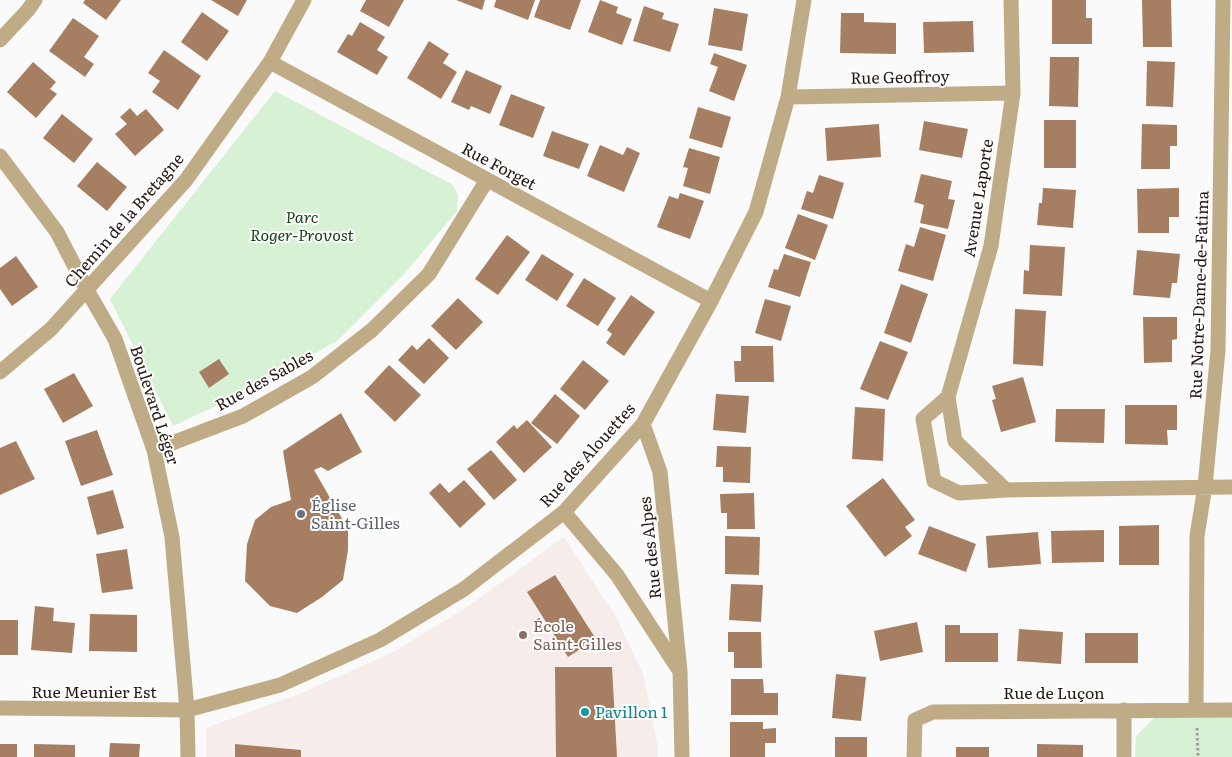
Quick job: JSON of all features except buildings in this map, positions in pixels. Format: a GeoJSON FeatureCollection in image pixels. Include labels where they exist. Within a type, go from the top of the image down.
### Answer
{"type":"FeatureCollection","features":[{"type":"Feature","properties":{"kind":"street"},"geometry":{"type":"LineString","coordinates":[[0,40],[35,0]]}},
{"type":"Feature","properties":{"kind":"street","name":"Chemin de la Bretagne"},"geometry":{"type":"LineString","coordinates":[[0,372],[51,329],[186,180],[270,62],[304,0]]}},
{"type":"Feature","properties":{"kind":"street","name":"Rue des Alouettes"},"geometry":{"type":"LineString","coordinates":[[187,710],[280,685],[380,640],[464,589],[564,512],[642,424],[711,301],[756,212],[788,97],[804,0]]}},
{"type":"Feature","properties":{"kind":"street","name":"Avenue Laporte"},"geometry":{"type":"LineString","coordinates":[[1006,490],[955,441],[948,397],[991,246],[1013,93],[1011,0]]}},
{"type":"Feature","properties":{"kind":"street","name":"Rue Notre-Dame-de-Fatima"},"geometry":{"type":"LineString","coordinates":[[1196,710],[1197,536],[1205,486],[1218,350],[1223,0]]}},
{"type":"Feature","properties":{"kind":"street","name":"Rue Forget"},"geometry":{"type":"LineString","coordinates":[[270,62],[711,301]]}},
{"type":"Feature","properties":{"kind":"street","name":"Rue Geoffroy"},"geometry":{"type":"LineString","coordinates":[[788,97],[1013,93]]}},
{"type":"Feature","properties":{"kind":"street","name":"Boulevard Léger"},"geometry":{"type":"LineString","coordinates":[[0,156],[57,232],[115,339],[154,450],[172,536],[187,710],[188,757]]}},
{"type":"Feature","properties":{"kind":"street","name":"Rue des Sables"},"geometry":{"type":"LineString","coordinates":[[154,450],[243,416],[312,377],[372,330],[429,274],[487,180]]}},
{"type":"Feature","properties":{"kind":"street"},"geometry":{"type":"LineString","coordinates":[[948,397],[923,419],[934,481],[958,493],[1006,490],[1232,487]]}},
{"type":"Feature","properties":{"kind":"street","name":"Rue des Alpes"},"geometry":{"type":"LineString","coordinates":[[642,424],[660,472],[680,671],[682,757]]}},
{"type":"Feature","properties":{"kind":"street","name":"Rue des Alpes"},"geometry":{"type":"LineString","coordinates":[[564,512],[616,575],[680,671]]}},
{"type":"Feature","properties":{"kind":"street","name":"Rue Meunier Est"},"geometry":{"type":"LineString","coordinates":[[0,708],[187,710]]}},
{"type":"Feature","properties":{"kind":"street"},"geometry":{"type":"LineString","coordinates":[[1124,710],[1124,757]]}},
{"type":"Feature","properties":{"kind":"street","name":"Rue de Luçon"},"geometry":{"type":"LineString","coordinates":[[914,757],[915,720],[933,712],[1232,710]]}},
{"type":"Feature","properties":{"kind":"path"},"geometry":{"type":"LineString","coordinates":[[1196,710],[1198,757]]}},
{"type":"Feature","properties":{"kind":"shaded area","name":"École Saint-Gilles"},"geometry":{"type":"Polygon","coordinates":[[[564,537],[616,617],[643,674],[657,742],[658,757],[206,757],[206,728],[304,692],[393,652],[467,607],[564,537]]]}},
{"type":"Feature","properties":{"kind":"green space","name":"Parc Roger-Provost"},"geometry":{"type":"Polygon","coordinates":[[[275,91],[453,185],[458,195],[457,211],[405,273],[337,341],[252,389],[173,426],[110,299],[275,91]]]}},
{"type":"Feature","properties":{"kind":"green space"},"geometry":{"type":"Polygon","coordinates":[[[1161,711],[1232,716],[1232,757],[1135,757],[1136,736],[1161,711]]]}},
{"type":"Feature","properties":{"kind":"place","name":"Église Saint-Gilles"},"geometry":{"type":"Point","coordinates":[301,514]}},
{"type":"Feature","properties":{"kind":"place","name":"École Saint-Gilles"},"geometry":{"type":"Point","coordinates":[523,635]}},
{"type":"Feature","properties":{"kind":"place","name":"Pavillon 1"},"geometry":{"type":"Point","coordinates":[585,712]}}]}
